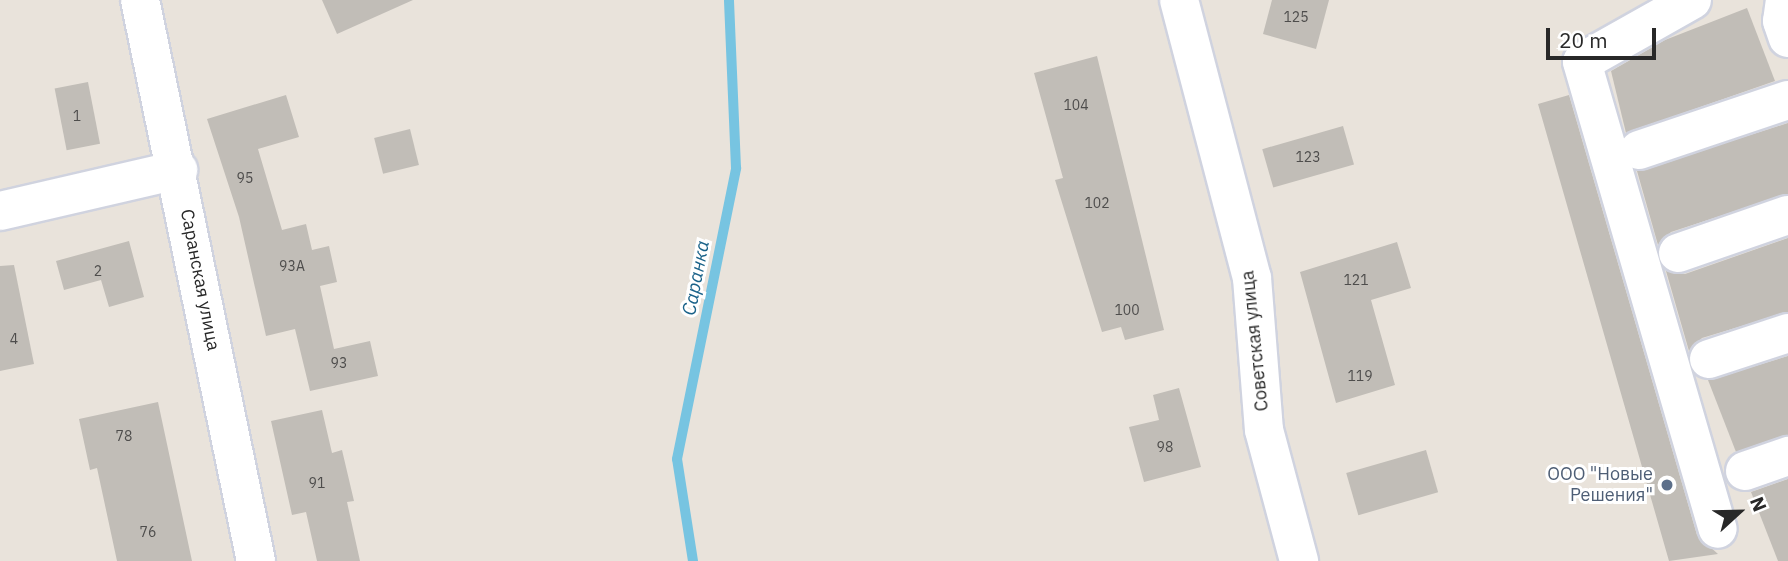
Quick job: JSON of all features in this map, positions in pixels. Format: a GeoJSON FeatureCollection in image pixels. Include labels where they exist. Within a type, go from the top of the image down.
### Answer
{"type":"FeatureCollection","features":[{"type":"Feature","properties":{"kind":"street","name":"Саранская улица"},"geometry":{"type":"LineString","coordinates":[[140,0],[178,170],[256,561]]}},
{"type":"Feature","properties":{"kind":"street","name":"Советская улица"},"geometry":{"type":"LineString","coordinates":[[1179,0],[1252,278],[1264,430],[1299,561]]}},
{"type":"Feature","properties":{"kind":"street"},"geometry":{"type":"LineString","coordinates":[[1692,0],[1582,62],[1718,529]]}},
{"type":"Feature","properties":{"kind":"street"},"geometry":{"type":"LineString","coordinates":[[1785,0],[1782,22],[1788,38]]}},
{"type":"Feature","properties":{"kind":"street"},"geometry":{"type":"LineString","coordinates":[[1639,150],[1788,100]]}},
{"type":"Feature","properties":{"kind":"street"},"geometry":{"type":"LineString","coordinates":[[0,211],[178,170]]}},
{"type":"Feature","properties":{"kind":"street"},"geometry":{"type":"LineString","coordinates":[[1678,253],[1788,215]]}},
{"type":"Feature","properties":{"kind":"street"},"geometry":{"type":"LineString","coordinates":[[1710,359],[1788,333]]}},
{"type":"Feature","properties":{"kind":"street"},"geometry":{"type":"LineString","coordinates":[[1745,471],[1788,456]]}},
{"type":"Feature","properties":{"kind":"building"},"geometry":{"type":"Polygon","coordinates":[[[322,0],[413,0],[337,34],[322,0]]]}},
{"type":"Feature","properties":{"kind":"building"},"geometry":{"type":"Polygon","coordinates":[[[1272,0],[1329,0],[1316,49],[1263,34],[1272,0]]]}},
{"type":"Feature","properties":{"kind":"building"},"geometry":{"type":"Polygon","coordinates":[[[1747,8],[1775,81],[1626,133],[1611,71],[1665,40],[1747,8]]]}},
{"type":"Feature","properties":{"kind":"building"},"geometry":{"type":"Polygon","coordinates":[[[1097,56],[1164,330],[1125,340],[1121,327],[1102,332],[1055,180],[1063,178],[1034,73],[1097,56]]]}},
{"type":"Feature","properties":{"kind":"building"},"geometry":{"type":"Polygon","coordinates":[[[88,82],[100,144],[67,150],[55,88],[88,82]]]}},
{"type":"Feature","properties":{"kind":"building"},"geometry":{"type":"Polygon","coordinates":[[[286,95],[299,137],[258,149],[282,230],[306,224],[312,250],[329,246],[337,282],[320,286],[334,349],[370,341],[378,376],[310,391],[295,329],[266,336],[239,217],[207,119],[286,95]]]}},
{"type":"Feature","properties":{"kind":"building"},"geometry":{"type":"Polygon","coordinates":[[[1569,95],[1697,535],[1718,554],[1669,561],[1538,104],[1569,95]]]}},
{"type":"Feature","properties":{"kind":"building"},"geometry":{"type":"Polygon","coordinates":[[[1788,123],[1788,194],[1671,232],[1658,245],[1637,171],[1788,123]]]}},
{"type":"Feature","properties":{"kind":"building"},"geometry":{"type":"Polygon","coordinates":[[[1343,126],[1354,164],[1273,188],[1262,149],[1343,126]]]}},
{"type":"Feature","properties":{"kind":"building"},"geometry":{"type":"Polygon","coordinates":[[[410,129],[419,165],[383,174],[374,138],[410,129]]]}},
{"type":"Feature","properties":{"kind":"building"},"geometry":{"type":"Polygon","coordinates":[[[1788,238],[1788,312],[1702,338],[1689,351],[1666,271],[1685,274],[1788,238]]]}},
{"type":"Feature","properties":{"kind":"building"},"geometry":{"type":"Polygon","coordinates":[[[129,241],[144,297],[109,307],[101,280],[64,290],[56,261],[129,241]]]}},
{"type":"Feature","properties":{"kind":"building"},"geometry":{"type":"Polygon","coordinates":[[[1397,242],[1411,288],[1371,300],[1395,385],[1336,403],[1300,272],[1397,242]]]}},
{"type":"Feature","properties":{"kind":"building"},"geometry":{"type":"Polygon","coordinates":[[[14,265],[34,364],[0,371],[0,266],[14,265]]]}},
{"type":"Feature","properties":{"kind":"building"},"geometry":{"type":"Polygon","coordinates":[[[1788,356],[1788,435],[1736,452],[1708,380],[1788,356]]]}},
{"type":"Feature","properties":{"kind":"building"},"geometry":{"type":"Polygon","coordinates":[[[1179,388],[1201,467],[1144,482],[1129,427],[1159,420],[1153,395],[1179,388]]]}},
{"type":"Feature","properties":{"kind":"building"},"geometry":{"type":"Polygon","coordinates":[[[158,402],[192,561],[117,561],[97,468],[90,470],[79,419],[158,402]]]}},
{"type":"Feature","properties":{"kind":"building"},"geometry":{"type":"Polygon","coordinates":[[[322,410],[332,453],[342,450],[354,501],[347,502],[360,561],[317,561],[306,512],[292,515],[271,421],[322,410]]]}},
{"type":"Feature","properties":{"kind":"building"},"geometry":{"type":"Polygon","coordinates":[[[1426,450],[1438,492],[1358,515],[1346,473],[1426,450]]]}},
{"type":"Feature","properties":{"kind":"building"},"geometry":{"type":"Polygon","coordinates":[[[1788,479],[1788,561],[1778,561],[1751,492],[1788,479]]]}},
{"type":"Feature","properties":{"kind":"waterway","name":"Саранка"},"geometry":{"type":"LineString","coordinates":[[693,561],[677,459],[736,168],[729,0]]}},
{"type":"Feature","properties":{"kind":"place","name":"ООО \"Новые Решения\""},"geometry":{"type":"Point","coordinates":[1667,485]}}]}
